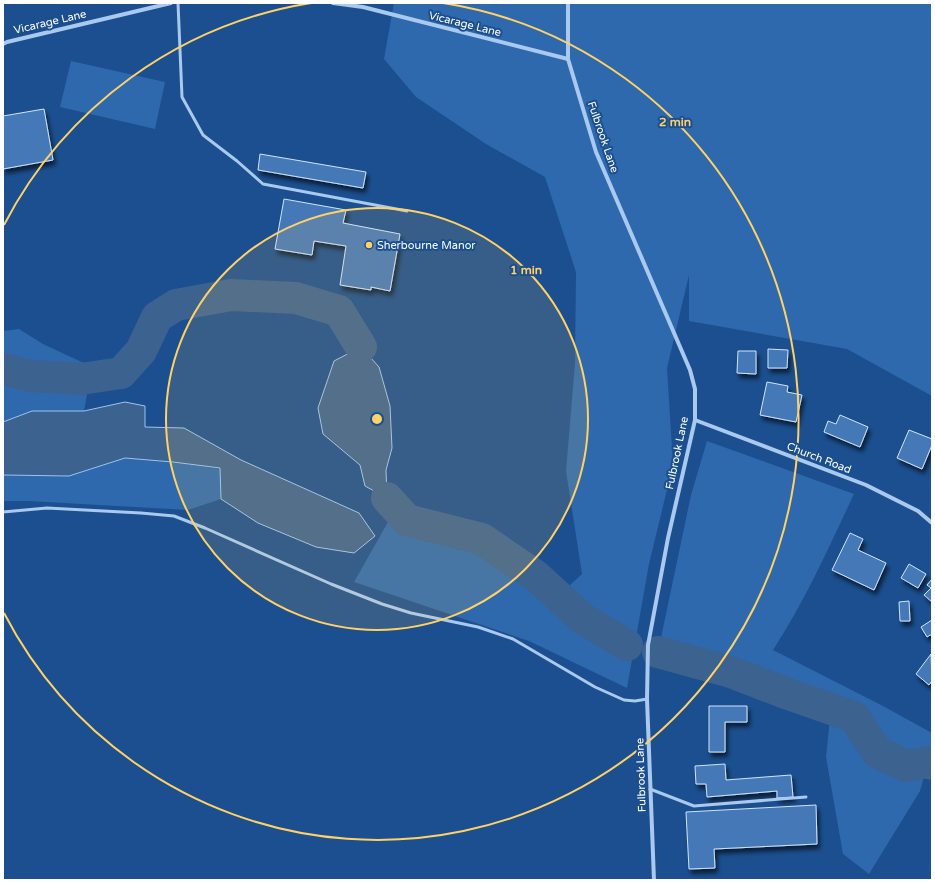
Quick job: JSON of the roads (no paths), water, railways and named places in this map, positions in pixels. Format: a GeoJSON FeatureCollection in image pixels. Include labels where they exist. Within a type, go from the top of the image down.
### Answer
{"type":"FeatureCollection","features":[{"type":"Feature","properties":{"kind":"street","name":"Vicarage Lane"},"geometry":{"type":"LineString","coordinates":[[3,44],[171,3]]}},
{"type":"Feature","properties":{"kind":"street","name":"Vicarage Lane"},"geometry":{"type":"LineString","coordinates":[[333,3],[362,7],[568,59]]}},
{"type":"Feature","properties":{"kind":"street","name":"Fulbrook Lane"},"geometry":{"type":"LineString","coordinates":[[568,3],[568,59],[596,152],[690,370],[695,389],[695,420],[668,538],[648,645],[647,699],[654,880]]}},
{"type":"Feature","properties":{"kind":"street","name":"Church Road"},"geometry":{"type":"LineString","coordinates":[[695,420],[866,485],[918,511],[932,524]]}},
{"type":"Feature","properties":{"kind":"lane"},"geometry":{"type":"LineString","coordinates":[[178,3],[182,97],[202,135],[237,161],[264,184],[408,211]]}},
{"type":"Feature","properties":{"kind":"lane"},"geometry":{"type":"LineString","coordinates":[[3,512],[47,508],[174,516],[205,528],[331,584],[387,606],[411,613],[478,627],[513,638],[595,687],[624,700],[635,701],[647,699]]}},
{"type":"Feature","properties":{"kind":"lane"},"geometry":{"type":"LineString","coordinates":[[650,789],[694,806],[806,797]]}},
{"type":"Feature","properties":{"kind":"waterway"},"geometry":{"type":"LineString","coordinates":[[3,369],[31,376],[81,379],[121,373],[141,351],[157,317],[176,305],[231,295],[296,298],[339,311],[361,347]]}},
{"type":"Feature","properties":{"kind":"waterway"},"geometry":{"type":"LineString","coordinates":[[387,498],[407,520],[482,539],[536,576],[583,619],[627,645]]}},
{"type":"Feature","properties":{"kind":"waterway"},"geometry":{"type":"LineString","coordinates":[[658,652],[731,672],[854,717],[877,752],[906,766],[928,762],[932,764]]}},
{"type":"Feature","properties":{"kind":"place","name":"Sherbourne Manor"},"geometry":{"type":"Point","coordinates":[369,245]}}]}
